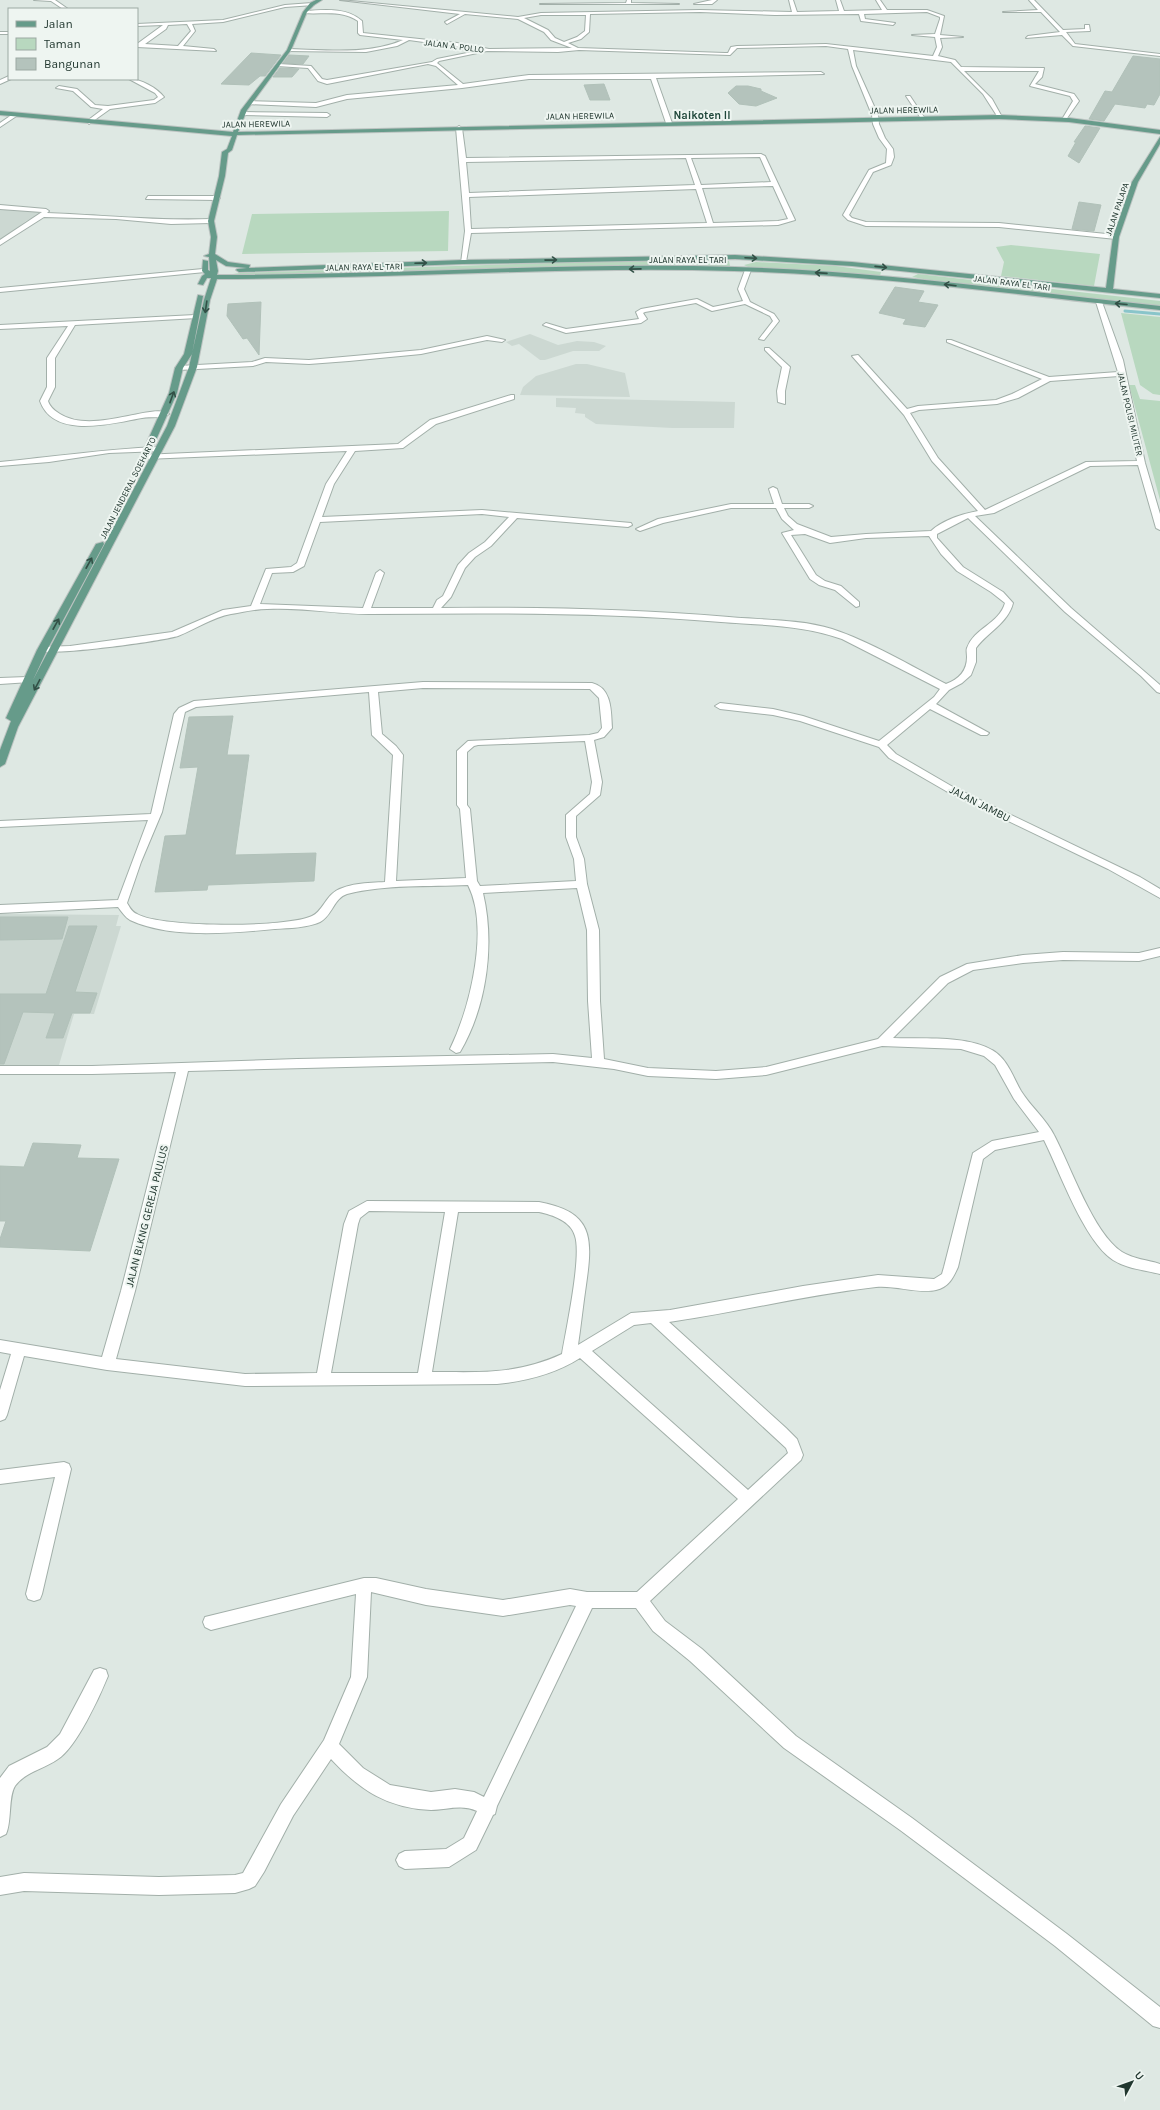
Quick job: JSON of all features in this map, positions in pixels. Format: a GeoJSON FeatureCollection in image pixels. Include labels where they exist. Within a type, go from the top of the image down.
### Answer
{"type":"FeatureCollection","features":[{"type":"Feature","properties":{"kind":"main road"},"geometry":{"type":"LineString","coordinates":[[222,142],[238,113],[244,112],[249,103],[289,50],[306,12],[312,4],[320,0]]}},
{"type":"Feature","properties":{"kind":"main road","name":"JALAN JENDERAL SOEHARTO"},"geometry":{"type":"LineString","coordinates":[[13,733],[8,728],[8,725],[27,680],[42,650],[106,542],[171,426],[193,367],[200,343],[210,288],[208,257],[223,151],[229,150],[234,134],[244,112]]}},
{"type":"Feature","properties":{"kind":"main road","name":"JALAN HEREWILA"},"geometry":{"type":"LineString","coordinates":[[0,113],[226,134],[669,123],[1000,117],[1061,120],[1160,132]]}},
{"type":"Feature","properties":{"kind":"main road","name":"JALAN PALAPA"},"geometry":{"type":"LineString","coordinates":[[1109,291],[1116,237],[1135,182],[1160,139]]}},
{"type":"Feature","properties":{"kind":"main road"},"geometry":{"type":"LineString","coordinates":[[208,257],[235,265],[300,267]]}},
{"type":"Feature","properties":{"kind":"main road","name":"JALAN JENDERAL SOEHARTO"},"geometry":{"type":"LineString","coordinates":[[143,461],[165,414],[173,393],[179,368],[188,354],[195,327],[195,317],[201,284],[210,273],[208,257]]}},
{"type":"Feature","properties":{"kind":"main road"},"geometry":{"type":"LineString","coordinates":[[735,257],[735,269]]}},
{"type":"Feature","properties":{"kind":"main road","name":"JALAN RAYA EL TARI"},"geometry":{"type":"LineString","coordinates":[[210,273],[300,267],[464,262],[735,257],[895,268],[1160,296]]}},
{"type":"Feature","properties":{"kind":"main road"},"geometry":{"type":"LineString","coordinates":[[892,278],[895,268]]}},
{"type":"Feature","properties":{"kind":"main road","name":"JALAN RAYA EL TARI"},"geometry":{"type":"LineString","coordinates":[[210,273],[295,277],[651,269],[735,269],[892,278],[1160,308]]}},
{"type":"Feature","properties":{"kind":"main road"},"geometry":{"type":"LineString","coordinates":[[210,288],[236,281],[295,277]]}},
{"type":"Feature","properties":{"kind":"main road","name":"JALAN JENDERAL SOEHARTO"},"geometry":{"type":"LineString","coordinates":[[0,764],[13,733],[13,727],[55,650],[106,542],[127,492]]}},
{"type":"Feature","properties":{"kind":"street"},"geometry":{"type":"LineString","coordinates":[[36,0],[51,0],[64,8]]}},
{"type":"Feature","properties":{"kind":"street"},"geometry":{"type":"LineString","coordinates":[[342,0],[518,18],[541,14],[700,11],[842,13],[927,9],[942,16],[942,23],[938,30],[937,36],[940,42],[940,48],[935,57]]}},
{"type":"Feature","properties":{"kind":"street"},"geometry":{"type":"LineString","coordinates":[[694,4],[712,3],[715,0]]}},
{"type":"Feature","properties":{"kind":"street"},"geometry":{"type":"LineString","coordinates":[[791,0],[795,13]]}},
{"type":"Feature","properties":{"kind":"street"},"geometry":{"type":"LineString","coordinates":[[838,0],[842,13]]}},
{"type":"Feature","properties":{"kind":"street"},"geometry":{"type":"LineString","coordinates":[[878,0],[885,11]]}},
{"type":"Feature","properties":{"kind":"street"},"geometry":{"type":"LineString","coordinates":[[1031,0],[1075,46],[1160,55]]}},
{"type":"Feature","properties":{"kind":"street"},"geometry":{"type":"LineString","coordinates":[[541,14],[542,2],[629,2],[686,4]]}},
{"type":"Feature","properties":{"kind":"street"},"geometry":{"type":"LineString","coordinates":[[268,3],[278,7]]}},
{"type":"Feature","properties":{"kind":"street"},"geometry":{"type":"LineString","coordinates":[[138,25],[228,20],[278,7],[312,4]]}},
{"type":"Feature","properties":{"kind":"street","name":"JALAN A. POLLO"},"geometry":{"type":"LineString","coordinates":[[306,12],[336,12],[352,15],[360,21],[361,34],[464,45],[489,50],[558,51],[579,49],[730,54],[733,48],[737,47],[810,44],[935,57],[951,60],[992,100],[1000,117]]}},
{"type":"Feature","properties":{"kind":"street"},"geometry":{"type":"LineString","coordinates":[[861,12],[863,20],[893,24]]}},
{"type":"Feature","properties":{"kind":"street"},"geometry":{"type":"LineString","coordinates":[[1005,12],[1043,12]]}},
{"type":"Feature","properties":{"kind":"street"},"geometry":{"type":"LineString","coordinates":[[447,23],[464,13]]}},
{"type":"Feature","properties":{"kind":"street"},"geometry":{"type":"LineString","coordinates":[[564,43],[579,38],[587,31],[588,13]]}},
{"type":"Feature","properties":{"kind":"street"},"geometry":{"type":"LineString","coordinates":[[518,18],[546,31],[551,38],[579,49]]}},
{"type":"Feature","properties":{"kind":"street"},"geometry":{"type":"LineString","coordinates":[[180,47],[193,31],[189,22]]}},
{"type":"Feature","properties":{"kind":"street"},"geometry":{"type":"LineString","coordinates":[[139,45],[164,28],[166,23]]}},
{"type":"Feature","properties":{"kind":"street"},"geometry":{"type":"LineString","coordinates":[[1028,37],[1088,30],[1087,26]]}},
{"type":"Feature","properties":{"kind":"street"},"geometry":{"type":"LineString","coordinates":[[914,35],[961,37]]}},
{"type":"Feature","properties":{"kind":"street"},"geometry":{"type":"LineString","coordinates":[[289,50],[357,50],[395,46],[407,40]]}},
{"type":"Feature","properties":{"kind":"street"},"geometry":{"type":"LineString","coordinates":[[139,45],[214,50]]}},
{"type":"Feature","properties":{"kind":"street"},"geometry":{"type":"LineString","coordinates":[[850,47],[854,66],[876,119],[882,138],[890,149],[890,161],[886,166],[871,171],[846,215],[850,219],[866,224],[999,225],[1116,237]]}},
{"type":"Feature","properties":{"kind":"street"},"geometry":{"type":"LineString","coordinates":[[433,64],[438,60],[489,50]]}},
{"type":"Feature","properties":{"kind":"street"},"geometry":{"type":"LineString","coordinates":[[279,65],[309,67],[324,82],[342,80],[404,67],[433,64],[438,65],[462,86]]}},
{"type":"Feature","properties":{"kind":"street"},"geometry":{"type":"LineString","coordinates":[[961,70],[1042,70],[1032,86],[1039,86],[1054,91],[1068,93],[1076,102],[1061,120]]}},
{"type":"Feature","properties":{"kind":"street"},"geometry":{"type":"LineString","coordinates":[[249,103],[316,105],[340,98],[462,86],[529,77],[821,74]]}},
{"type":"Feature","properties":{"kind":"street"},"geometry":{"type":"LineString","coordinates":[[653,76],[669,123]]}},
{"type":"Feature","properties":{"kind":"street"},"geometry":{"type":"LineString","coordinates":[[59,88],[75,90],[93,106],[108,108],[157,100],[161,98],[157,92],[134,80]]}},
{"type":"Feature","properties":{"kind":"street"},"geometry":{"type":"LineString","coordinates":[[342,80],[359,96]]}},
{"type":"Feature","properties":{"kind":"street"},"geometry":{"type":"LineString","coordinates":[[908,97],[924,119]]}},
{"type":"Feature","properties":{"kind":"street"},"geometry":{"type":"LineString","coordinates":[[89,122],[108,108]]}},
{"type":"Feature","properties":{"kind":"street"},"geometry":{"type":"LineString","coordinates":[[244,112],[327,114]]}},
{"type":"Feature","properties":{"kind":"street"},"geometry":{"type":"LineString","coordinates":[[0,125],[15,115]]}},
{"type":"Feature","properties":{"kind":"street"},"geometry":{"type":"LineString","coordinates":[[459,128],[464,160],[463,179],[466,195],[468,231],[464,262]]}},
{"type":"Feature","properties":{"kind":"street"},"geometry":{"type":"LineString","coordinates":[[688,156],[711,225]]}},
{"type":"Feature","properties":{"kind":"street"},"geometry":{"type":"LineString","coordinates":[[464,160],[761,156],[792,218],[791,221],[711,225],[468,231]]}},
{"type":"Feature","properties":{"kind":"street"},"geometry":{"type":"LineString","coordinates":[[466,195],[776,184]]}},
{"type":"Feature","properties":{"kind":"street"},"geometry":{"type":"LineString","coordinates":[[148,198],[217,198]]}},
{"type":"Feature","properties":{"kind":"street"},"geometry":{"type":"LineString","coordinates":[[0,207],[46,211],[43,215],[0,244]]}},
{"type":"Feature","properties":{"kind":"street"},"geometry":{"type":"LineString","coordinates":[[43,215],[116,217],[212,224]]}},
{"type":"Feature","properties":{"kind":"street"},"geometry":{"type":"LineString","coordinates":[[746,302],[740,289],[748,270]]}},
{"type":"Feature","properties":{"kind":"street"},"geometry":{"type":"LineString","coordinates":[[0,290],[210,273]]}},
{"type":"Feature","properties":{"kind":"street"},"geometry":{"type":"LineString","coordinates":[[546,325],[566,331],[641,321],[644,319],[639,312],[643,310],[685,302],[697,301],[712,308],[746,302],[772,315],[776,321],[762,340]]}},
{"type":"Feature","properties":{"kind":"street","name":"JALAN POLISI MILITER"},"geometry":{"type":"LineString","coordinates":[[1099,302],[1119,360],[1141,463],[1160,528]]}},
{"type":"Feature","properties":{"kind":"street"},"geometry":{"type":"LineString","coordinates":[[0,327],[72,324],[118,319],[195,317]]}},
{"type":"Feature","properties":{"kind":"street"},"geometry":{"type":"LineString","coordinates":[[72,324],[51,358],[51,387],[44,401],[49,410],[74,423],[94,425],[112,423],[144,415],[165,414]]}},
{"type":"Feature","properties":{"kind":"street"},"geometry":{"type":"LineString","coordinates":[[179,368],[253,364],[265,360],[309,362],[349,359],[421,352],[487,338],[502,340]]}},
{"type":"Feature","properties":{"kind":"street"},"geometry":{"type":"LineString","coordinates":[[949,341],[1048,378],[1121,374]]}},
{"type":"Feature","properties":{"kind":"street"},"geometry":{"type":"LineString","coordinates":[[767,349],[786,367],[781,391],[782,402]]}},
{"type":"Feature","properties":{"kind":"street"},"geometry":{"type":"LineString","coordinates":[[856,356],[906,413],[935,459],[984,513]]}},
{"type":"Feature","properties":{"kind":"street"},"geometry":{"type":"LineString","coordinates":[[906,413],[908,410],[918,408],[997,402],[1015,396],[1048,378]]}},
{"type":"Feature","properties":{"kind":"street"},"geometry":{"type":"LineString","coordinates":[[143,461],[154,457],[400,446],[433,422],[511,397]]}},
{"type":"Feature","properties":{"kind":"street"},"geometry":{"type":"LineString","coordinates":[[0,464],[149,448],[158,449]]}},
{"type":"Feature","properties":{"kind":"street"},"geometry":{"type":"LineString","coordinates":[[255,607],[269,571],[293,568],[301,564],[333,478],[353,448]]}},
{"type":"Feature","properties":{"kind":"street"},"geometry":{"type":"LineString","coordinates":[[773,488],[782,515],[787,521],[802,530],[830,540],[879,535],[933,533],[939,528],[969,516],[984,513],[1033,492],[1089,464],[1141,463]]}},
{"type":"Feature","properties":{"kind":"street"},"geometry":{"type":"LineString","coordinates":[[640,529],[661,522],[731,506],[809,506]]}},
{"type":"Feature","properties":{"kind":"street"},"geometry":{"type":"LineString","coordinates":[[318,520],[482,512],[628,525]]}},
{"type":"Feature","properties":{"kind":"street"},"geometry":{"type":"LineString","coordinates":[[436,610],[440,602],[447,597],[461,567],[472,555],[488,544],[516,514]]}},
{"type":"Feature","properties":{"kind":"street"},"geometry":{"type":"LineString","coordinates":[[969,516],[1068,610],[1160,690]]}},
{"type":"Feature","properties":{"kind":"street"},"geometry":{"type":"LineString","coordinates":[[802,530],[786,533],[786,535],[813,577],[822,583],[838,588],[856,604]]}},
{"type":"Feature","properties":{"kind":"street"},"geometry":{"type":"LineString","coordinates":[[720,706],[773,712],[803,719],[882,744],[930,705],[946,688],[955,684],[969,672],[973,662],[970,648],[982,634],[995,625],[1006,614],[1009,603],[1001,595],[964,572],[949,559],[933,538],[933,533]]}},
{"type":"Feature","properties":{"kind":"street"},"geometry":{"type":"LineString","coordinates":[[366,611],[380,573]]}},
{"type":"Feature","properties":{"kind":"street"},"geometry":{"type":"LineString","coordinates":[[42,650],[55,650],[166,636],[214,616],[255,607],[300,607],[366,611],[618,611],[798,626],[835,633],[946,688]]}},
{"type":"Feature","properties":{"kind":"street"},"geometry":{"type":"LineString","coordinates":[[0,681],[27,680]]}},
{"type":"Feature","properties":{"kind":"street"},"geometry":{"type":"LineString","coordinates":[[456,1049],[477,990],[482,950],[480,910],[474,885],[465,809],[462,805],[462,751],[471,743],[478,742],[589,738],[601,735],[607,728],[604,694],[599,688],[592,686],[423,685],[194,704],[182,710],[179,714],[165,782],[154,817],[122,903],[127,913],[134,918],[166,927],[236,927],[300,923],[317,918],[337,894],[344,891],[390,884],[474,885],[582,884]]}},
{"type":"Feature","properties":{"kind":"street"},"geometry":{"type":"LineString","coordinates":[[373,689],[377,735],[393,748],[398,755],[390,884]]}},
{"type":"Feature","properties":{"kind":"street"},"geometry":{"type":"LineString","coordinates":[[930,705],[984,733]]}},
{"type":"Feature","properties":{"kind":"street"},"geometry":{"type":"LineString","coordinates":[[589,738],[597,782],[595,795],[571,815],[571,837],[579,859],[582,884],[593,930],[594,1001],[598,1063]]}},
{"type":"Feature","properties":{"kind":"street","name":"JALAN JAMBU"},"geometry":{"type":"LineString","coordinates":[[882,744],[886,751],[924,775],[1015,821],[1112,867],[1160,894]]}},
{"type":"Feature","properties":{"kind":"street"},"geometry":{"type":"LineString","coordinates":[[0,824],[154,817]]}},
{"type":"Feature","properties":{"kind":"street"},"geometry":{"type":"LineString","coordinates":[[0,909],[122,903]]}},
{"type":"Feature","properties":{"kind":"street"},"geometry":{"type":"LineString","coordinates":[[882,1042],[944,980],[971,967],[1023,959],[1063,956],[1139,957],[1160,952]]}},
{"type":"Feature","properties":{"kind":"street"},"geometry":{"type":"LineString","coordinates":[[0,1070],[92,1070],[554,1058],[598,1063],[648,1072],[735,1074],[766,1071],[882,1042],[976,1048],[988,1053],[999,1062],[1018,1096],[1048,1135],[1093,1225],[1108,1249],[1125,1260],[1160,1269]]}},
{"type":"Feature","properties":{"kind":"street","name":"JALAN BLKNG GEREJA PAULUS"},"geometry":{"type":"LineString","coordinates":[[106,1364],[128,1291],[183,1067]]}},
{"type":"Feature","properties":{"kind":"street"},"geometry":{"type":"LineString","coordinates":[[0,1346],[106,1364],[245,1380],[424,1380],[497,1378],[523,1375],[542,1370],[575,1354],[631,1319],[654,1317],[878,1281],[926,1285],[942,1282],[947,1277],[951,1267],[977,1156],[992,1146],[1048,1135]]}},
{"type":"Feature","properties":{"kind":"street"},"geometry":{"type":"LineString","coordinates":[[324,1380],[350,1224],[354,1215],[367,1206],[539,1207],[565,1214],[579,1228],[584,1253],[575,1354]]}},
{"type":"Feature","properties":{"kind":"street"},"geometry":{"type":"LineString","coordinates":[[424,1380],[452,1206]]}},
{"type":"Feature","properties":{"kind":"street"},"geometry":{"type":"LineString","coordinates":[[211,1622],[364,1585],[376,1585],[426,1597],[503,1608],[570,1597],[587,1600],[640,1600],[796,1455],[792,1444],[654,1317]]}},
{"type":"Feature","properties":{"kind":"street"},"geometry":{"type":"LineString","coordinates":[[0,1415],[19,1349]]}},
{"type":"Feature","properties":{"kind":"street"},"geometry":{"type":"LineString","coordinates":[[575,1354],[748,1499]]}},
{"type":"Feature","properties":{"kind":"street"},"geometry":{"type":"LineString","coordinates":[[0,1478],[64,1469],[34,1594]]}},
{"type":"Feature","properties":{"kind":"street"},"geometry":{"type":"LineString","coordinates":[[0,1886],[24,1882],[158,1886],[227,1884],[248,1880],[258,1866],[287,1810],[330,1746],[359,1677],[364,1585]]}},
{"type":"Feature","properties":{"kind":"street"},"geometry":{"type":"LineString","coordinates":[[405,1860],[449,1858],[470,1844],[489,1808],[587,1600]]}},
{"type":"Feature","properties":{"kind":"street"},"geometry":{"type":"LineString","coordinates":[[640,1600],[659,1626],[696,1655],[790,1742],[906,1824],[1061,1940],[1160,2019]]}},
{"type":"Feature","properties":{"kind":"street"},"geometry":{"type":"LineString","coordinates":[[0,1828],[5,1785],[15,1772],[53,1753],[66,1740],[100,1676]]}},
{"type":"Feature","properties":{"kind":"street"},"geometry":{"type":"LineString","coordinates":[[330,1746],[357,1774],[387,1793],[431,1801],[455,1798],[474,1801],[489,1808]]}},
{"type":"Feature","properties":{"kind":"shaded area"},"geometry":{"type":"Polygon","coordinates":[[[0,208],[36,210],[40,214],[26,221],[0,241],[0,208]]]}},
{"type":"Feature","properties":{"kind":"shaded area"},"geometry":{"type":"Polygon","coordinates":[[[530,334],[558,345],[577,341],[594,342],[606,346],[599,351],[573,351],[545,360],[540,360],[519,344],[512,346],[506,342],[530,334]]]}},
{"type":"Feature","properties":{"kind":"shaded area"},"geometry":{"type":"Polygon","coordinates":[[[576,364],[587,364],[625,373],[630,397],[520,395],[523,387],[536,376],[576,364]]]}},
{"type":"Feature","properties":{"kind":"shaded area"},"geometry":{"type":"Polygon","coordinates":[[[556,398],[735,402],[734,428],[672,428],[596,424],[585,417],[585,414],[575,413],[576,408],[556,407],[556,398]]]}},
{"type":"Feature","properties":{"kind":"shaded area"},"geometry":{"type":"Polygon","coordinates":[[[0,914],[119,915],[116,926],[121,926],[94,1014],[74,1014],[59,1065],[0,1065],[0,914]]]}},
{"type":"Feature","properties":{"kind":"green space"},"geometry":{"type":"Polygon","coordinates":[[[449,211],[448,251],[242,254],[252,214],[449,211]]]}},
{"type":"Feature","properties":{"kind":"green space"},"geometry":{"type":"Polygon","coordinates":[[[1011,245],[1100,254],[1094,286],[1001,276],[1004,262],[996,247],[1011,245]]]}},
{"type":"Feature","properties":{"kind":"green space"},"geometry":{"type":"Polygon","coordinates":[[[610,261],[729,261],[730,266],[232,276],[233,274],[240,273],[610,261]]]}},
{"type":"Feature","properties":{"kind":"green space"},"geometry":{"type":"Polygon","coordinates":[[[756,262],[836,266],[881,272],[880,276],[752,269],[744,265],[756,262]]]}},
{"type":"Feature","properties":{"kind":"green space"},"geometry":{"type":"Polygon","coordinates":[[[918,274],[1160,301],[1160,307],[947,283],[912,277],[918,274]]]}},
{"type":"Feature","properties":{"kind":"green space"},"geometry":{"type":"Polygon","coordinates":[[[1121,313],[1160,317],[1160,395],[1153,394],[1140,385],[1121,313]]]}},
{"type":"Feature","properties":{"kind":"green space"},"geometry":{"type":"Polygon","coordinates":[[[1129,385],[1135,385],[1140,399],[1160,401],[1160,500],[1129,385]]]}},
{"type":"Feature","properties":{"kind":"building"},"geometry":{"type":"Polygon","coordinates":[[[251,53],[281,55],[265,76],[260,76],[249,85],[221,84],[251,53]]]}},
{"type":"Feature","properties":{"kind":"building"},"geometry":{"type":"Polygon","coordinates":[[[289,55],[309,56],[303,64],[283,63],[289,55]]]}},
{"type":"Feature","properties":{"kind":"building"},"geometry":{"type":"Polygon","coordinates":[[[1133,56],[1160,59],[1160,94],[1154,105],[1147,104],[1145,108],[1115,104],[1104,121],[1089,119],[1105,91],[1112,92],[1133,56]]]}},
{"type":"Feature","properties":{"kind":"building"},"geometry":{"type":"Polygon","coordinates":[[[280,68],[299,69],[292,77],[273,77],[280,68]]]}},
{"type":"Feature","properties":{"kind":"building"},"geometry":{"type":"Polygon","coordinates":[[[604,84],[610,100],[590,100],[584,85],[604,84]]]}},
{"type":"Feature","properties":{"kind":"building"},"geometry":{"type":"Polygon","coordinates":[[[736,86],[748,86],[761,89],[761,91],[777,98],[756,106],[739,104],[728,93],[736,86]]]}},
{"type":"Feature","properties":{"kind":"building"},"geometry":{"type":"Polygon","coordinates":[[[1085,126],[1100,128],[1079,163],[1068,156],[1076,142],[1074,142],[1085,126]]]}},
{"type":"Feature","properties":{"kind":"building"},"geometry":{"type":"Polygon","coordinates":[[[1079,202],[1101,205],[1094,231],[1072,229],[1079,202]]]}},
{"type":"Feature","properties":{"kind":"building"},"geometry":{"type":"Polygon","coordinates":[[[895,287],[924,291],[918,302],[938,305],[925,327],[903,324],[906,319],[879,313],[895,287]]]}},
{"type":"Feature","properties":{"kind":"building"},"geometry":{"type":"Polygon","coordinates":[[[261,302],[259,355],[247,338],[243,339],[227,316],[228,304],[261,302]]]}},
{"type":"Feature","properties":{"kind":"building"},"geometry":{"type":"Polygon","coordinates":[[[233,716],[227,755],[249,755],[235,855],[316,853],[314,881],[208,885],[207,890],[155,892],[165,836],[186,835],[198,767],[180,768],[189,717],[233,716]]]}},
{"type":"Feature","properties":{"kind":"building"},"geometry":{"type":"Polygon","coordinates":[[[0,917],[68,917],[62,939],[0,940],[0,917]]]}},
{"type":"Feature","properties":{"kind":"building"},"geometry":{"type":"Polygon","coordinates":[[[69,926],[97,926],[75,992],[97,993],[90,1013],[72,1013],[63,1038],[46,1038],[55,1013],[23,1012],[4,1064],[0,1064],[0,994],[46,994],[69,926]]]}},
{"type":"Feature","properties":{"kind":"building"},"geometry":{"type":"Polygon","coordinates":[[[33,1143],[81,1145],[77,1158],[119,1159],[90,1251],[0,1247],[0,1239],[6,1221],[0,1221],[0,1166],[24,1167],[33,1143]]]}},
{"type":"Feature","properties":{"kind":"waterway"},"geometry":{"type":"LineString","coordinates":[[1125,311],[1160,314]]}},
{"type":"Feature","properties":{"kind":"district","name":"Naikoten II"},"geometry":{"type":"Point","coordinates":[702,115]}}]}
